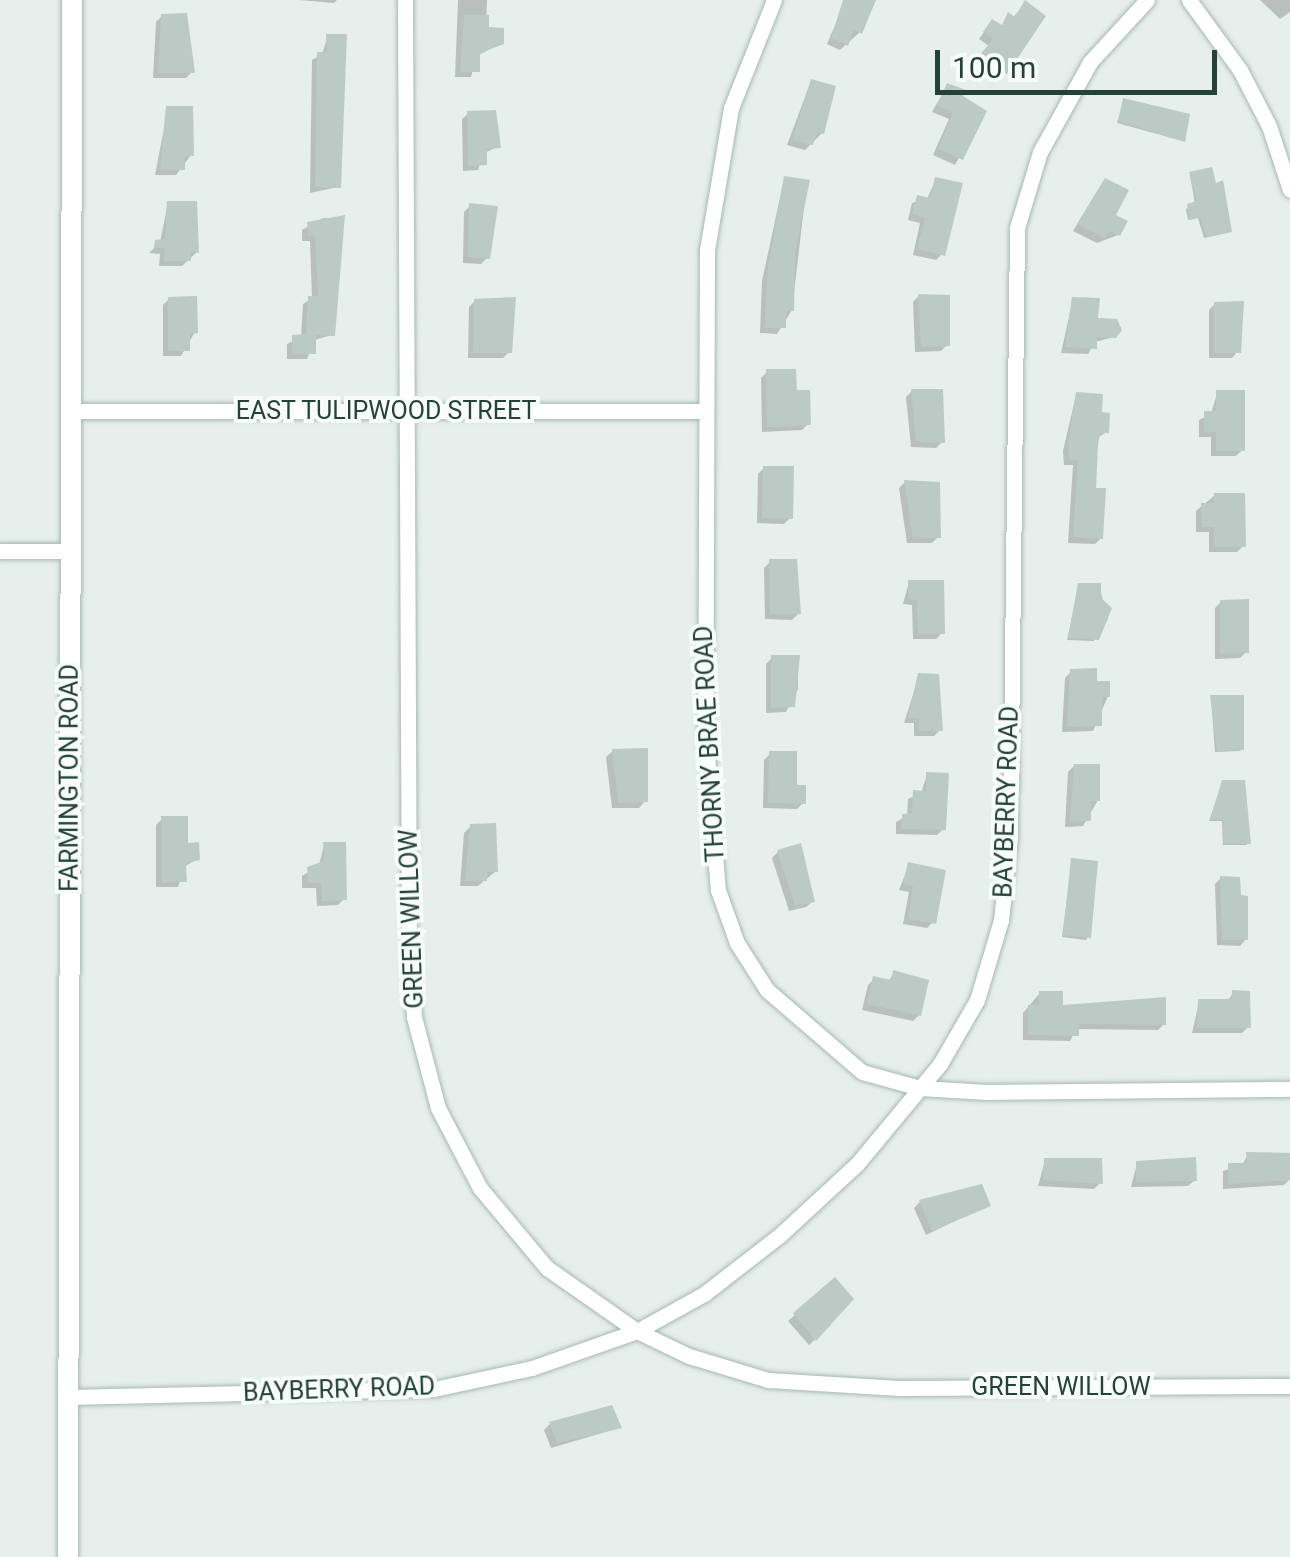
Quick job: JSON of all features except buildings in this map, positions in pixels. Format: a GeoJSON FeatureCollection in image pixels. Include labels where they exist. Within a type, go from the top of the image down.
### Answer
{"type":"FeatureCollection","features":[{"type":"Feature","properties":{"kind":"street","name":"FARMINGTON ROAD"},"geometry":{"type":"LineString","coordinates":[[68,1557],[72,0]]}},
{"type":"Feature","properties":{"kind":"street","name":"GREEN WILLOW"},"geometry":{"type":"LineString","coordinates":[[406,0],[408,937],[419,1036],[438,1108],[480,1188],[547,1268],[636,1331],[689,1356],[768,1380],[899,1388],[1290,1386]]}},
{"type":"Feature","properties":{"kind":"street","name":"THORNY BRAE ROAD"},"geometry":{"type":"LineString","coordinates":[[774,0],[730,115],[707,250],[702,410],[705,730],[718,890],[737,943],[767,990],[809,1033],[862,1072],[920,1088],[1290,1089]]}},
{"type":"Feature","properties":{"kind":"street","name":"BAYBERRY ROAD"},"geometry":{"type":"LineString","coordinates":[[68,1396],[434,1389],[532,1368],[636,1331],[704,1294],[780,1235],[857,1164],[920,1088],[977,1000],[1002,918],[1010,830],[1016,228],[1040,152],[1090,62],[1147,0]]}},
{"type":"Feature","properties":{"kind":"street"},"geometry":{"type":"LineString","coordinates":[[1189,0],[1240,70],[1269,126],[1290,190]]}},
{"type":"Feature","properties":{"kind":"street","name":"EAST TULIPWOOD STREET"},"geometry":{"type":"LineString","coordinates":[[70,411],[702,410]]}},
{"type":"Feature","properties":{"kind":"street"},"geometry":{"type":"LineString","coordinates":[[0,551],[70,550]]}}]}
